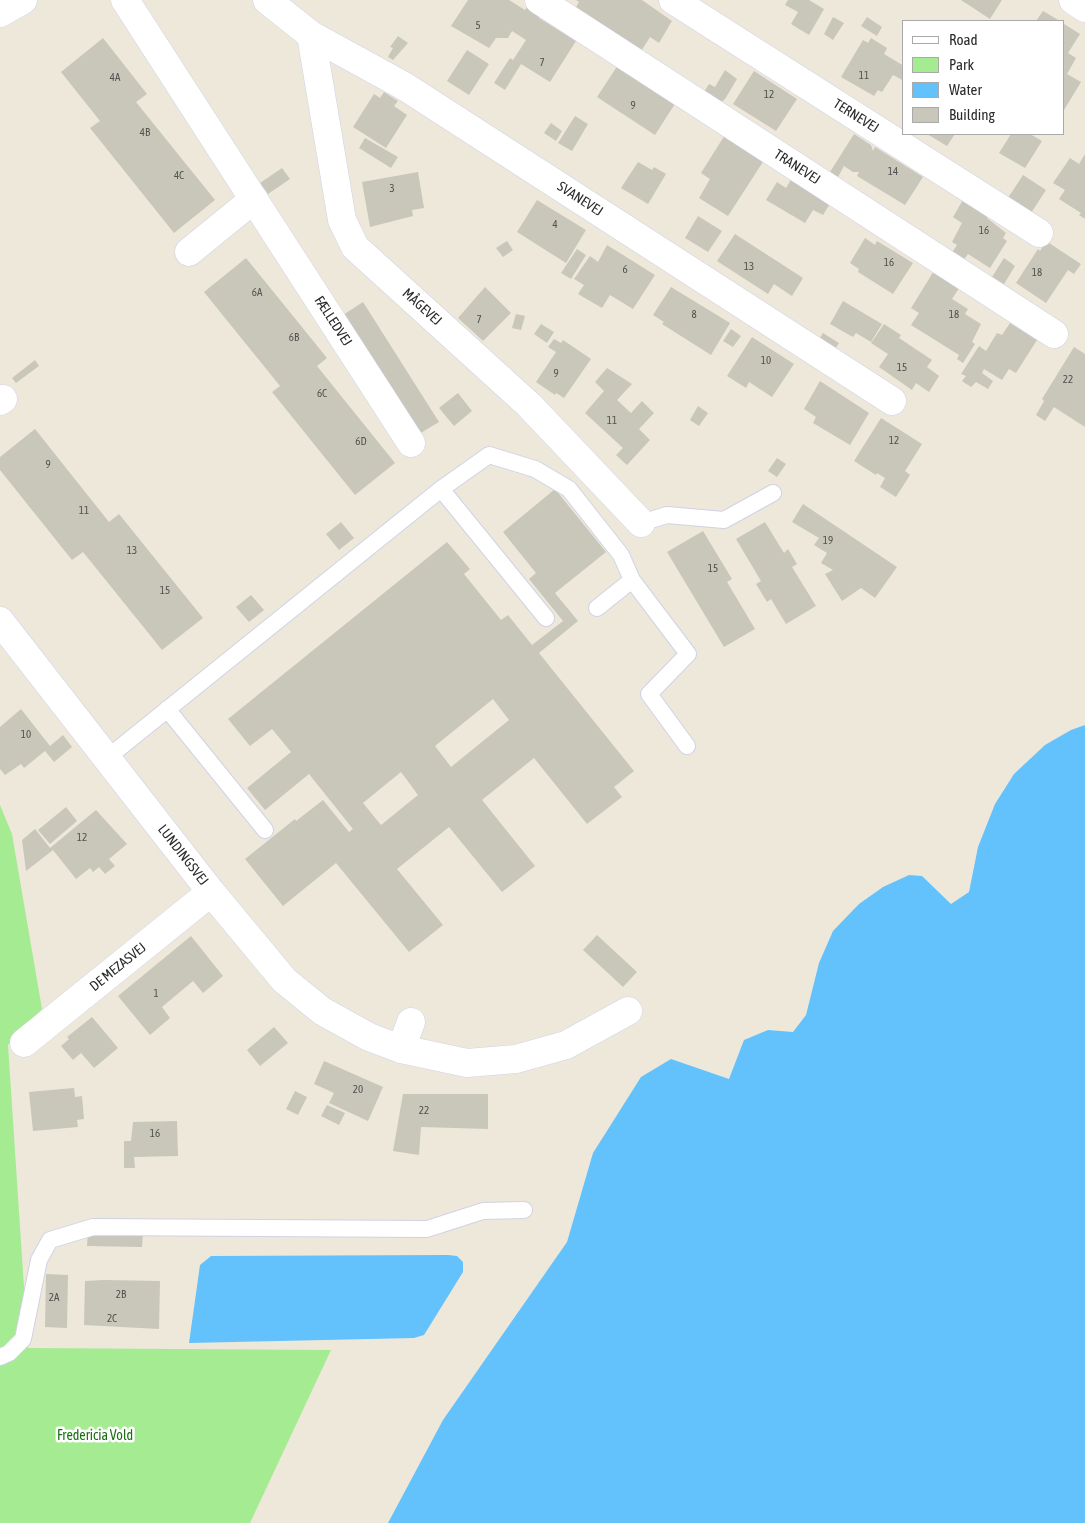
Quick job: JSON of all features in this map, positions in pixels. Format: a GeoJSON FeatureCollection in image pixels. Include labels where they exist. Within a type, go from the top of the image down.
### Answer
{"type":"FeatureCollection","features":[{"type":"Feature","properties":{"kind":"street"},"geometry":{"type":"LineString","coordinates":[[0,13],[23,0]]}},
{"type":"Feature","properties":{"kind":"street","name":"FÆLLEDVEJ"},"geometry":{"type":"LineString","coordinates":[[125,0],[411,443]]}},
{"type":"Feature","properties":{"kind":"street","name":"SVANEVEJ"},"geometry":{"type":"LineString","coordinates":[[267,0],[311,35],[404,86],[892,401]]}},
{"type":"Feature","properties":{"kind":"street","name":"TRANEVEJ"},"geometry":{"type":"LineString","coordinates":[[539,0],[1054,334]]}},
{"type":"Feature","properties":{"kind":"street","name":"TERNEVEJ"},"geometry":{"type":"LineString","coordinates":[[673,0],[1039,233]]}},
{"type":"Feature","properties":{"kind":"street"},"geometry":{"type":"LineString","coordinates":[[1073,0],[1085,8]]}},
{"type":"Feature","properties":{"kind":"street","name":"MÅGEVEJ"},"geometry":{"type":"LineString","coordinates":[[311,35],[342,220],[355,247],[529,405],[641,523]]}},
{"type":"Feature","properties":{"kind":"street"},"geometry":{"type":"LineString","coordinates":[[189,252],[254,200]]}},
{"type":"Feature","properties":{"kind":"street","name":"LUNDINGSVEJ"},"geometry":{"type":"LineString","coordinates":[[0,621],[211,892],[284,980],[322,1011],[369,1037],[401,1049],[467,1063],[516,1059],[566,1045],[628,1011]]}},
{"type":"Feature","properties":{"kind":"street","name":"DE MEZASVEJ"},"geometry":{"type":"LineString","coordinates":[[24,1043],[211,892]]}},
{"type":"Feature","properties":{"kind":"street"},"geometry":{"type":"LineString","coordinates":[[401,1049],[411,1022]]}},
{"type":"Feature","properties":{"kind":"lane"},"geometry":{"type":"LineString","coordinates":[[107,758],[441,489],[490,455],[536,469],[569,489],[621,555],[632,580],[688,654],[649,694],[687,746]]}},
{"type":"Feature","properties":{"kind":"lane"},"geometry":{"type":"LineString","coordinates":[[441,489],[546,618]]}},
{"type":"Feature","properties":{"kind":"lane"},"geometry":{"type":"LineString","coordinates":[[641,523],[667,515],[724,520],[773,493]]}},
{"type":"Feature","properties":{"kind":"lane"},"geometry":{"type":"LineString","coordinates":[[597,608],[632,580]]}},
{"type":"Feature","properties":{"kind":"lane"},"geometry":{"type":"LineString","coordinates":[[167,710],[265,830]]}},
{"type":"Feature","properties":{"kind":"lane"},"geometry":{"type":"LineString","coordinates":[[0,1357],[10,1353],[23,1339],[39,1260],[50,1240],[93,1227],[427,1229],[484,1211],[524,1210]]}},
{"type":"Feature","properties":{"kind":"green space","name":"Fredericia Vold"},"geometry":{"type":"Polygon","coordinates":[[[0,805],[12,834],[42,1009],[8,1045],[28,1348],[331,1350],[250,1523],[0,1523],[0,805]]]}},
{"type":"Feature","properties":{"kind":"water"},"geometry":{"type":"Polygon","coordinates":[[[1085,725],[1085,1523],[388,1523],[443,1420],[567,1242],[593,1153],[641,1077],[671,1059],[729,1079],[744,1040],[768,1030],[793,1032],[806,1015],[819,963],[833,931],[859,904],[883,887],[909,875],[922,876],[951,904],[969,892],[978,847],[995,804],[1014,774],[1045,745],[1071,730],[1085,725]]]}},
{"type":"Feature","properties":{"kind":"water"},"geometry":{"type":"Polygon","coordinates":[[[211,1256],[457,1256],[463,1262],[463,1272],[424,1335],[414,1338],[189,1343],[200,1265],[211,1256]]]}},
{"type":"Feature","properties":{"kind":"building"},"geometry":{"type":"Polygon","coordinates":[[[468,0],[509,0],[525,10],[530,3],[543,11],[539,18],[576,41],[550,82],[521,64],[505,90],[494,83],[510,58],[513,60],[526,40],[512,31],[508,38],[496,38],[489,48],[451,26],[468,0]]]}},
{"type":"Feature","properties":{"kind":"building"},"geometry":{"type":"Polygon","coordinates":[[[576,0],[642,0],[672,21],[659,43],[650,37],[638,56],[572,14],[579,2],[576,0]]]}},
{"type":"Feature","properties":{"kind":"building"},"geometry":{"type":"Polygon","coordinates":[[[788,0],[809,0],[824,9],[809,35],[791,24],[798,12],[785,5],[788,0]]]}},
{"type":"Feature","properties":{"kind":"building"},"geometry":{"type":"Polygon","coordinates":[[[961,0],[1002,0],[990,19],[961,0]]]}},
{"type":"Feature","properties":{"kind":"building"},"geometry":{"type":"Polygon","coordinates":[[[1043,11],[1058,20],[1037,20],[1043,11]]]}},
{"type":"Feature","properties":{"kind":"building"},"geometry":{"type":"Polygon","coordinates":[[[833,17],[844,23],[833,40],[824,34],[833,17]]]}},
{"type":"Feature","properties":{"kind":"building"},"geometry":{"type":"Polygon","coordinates":[[[867,17],[882,27],[877,36],[861,26],[867,17]]]}},
{"type":"Feature","properties":{"kind":"building"},"geometry":{"type":"Polygon","coordinates":[[[1065,25],[1080,34],[1068,53],[1076,58],[1067,74],[1081,82],[1065,108],[1065,25]]]}},
{"type":"Feature","properties":{"kind":"building"},"geometry":{"type":"Polygon","coordinates":[[[398,36],[408,43],[393,60],[388,57],[393,48],[390,47],[398,36]]]}},
{"type":"Feature","properties":{"kind":"building"},"geometry":{"type":"Polygon","coordinates":[[[103,38],[147,94],[136,102],[215,200],[174,233],[90,128],[100,121],[61,72],[103,38]]]}},
{"type":"Feature","properties":{"kind":"building"},"geometry":{"type":"Polygon","coordinates":[[[871,38],[887,48],[884,54],[902,65],[902,80],[893,75],[882,92],[878,90],[874,96],[841,77],[863,40],[868,43],[871,38]]]}},
{"type":"Feature","properties":{"kind":"building"},"geometry":{"type":"Polygon","coordinates":[[[467,50],[489,64],[469,95],[447,81],[467,50]]]}},
{"type":"Feature","properties":{"kind":"building"},"geometry":{"type":"Polygon","coordinates":[[[620,62],[678,99],[655,135],[597,97],[620,62]]]}},
{"type":"Feature","properties":{"kind":"building"},"geometry":{"type":"Polygon","coordinates":[[[725,70],[737,79],[725,99],[720,103],[702,95],[709,84],[715,87],[725,70]]]}},
{"type":"Feature","properties":{"kind":"building"},"geometry":{"type":"Polygon","coordinates":[[[754,71],[797,99],[776,131],[733,104],[754,71]]]}},
{"type":"Feature","properties":{"kind":"building"},"geometry":{"type":"Polygon","coordinates":[[[384,92],[398,101],[394,106],[407,115],[386,148],[353,127],[374,94],[380,98],[384,92]]]}},
{"type":"Feature","properties":{"kind":"building"},"geometry":{"type":"Polygon","coordinates":[[[575,116],[588,124],[572,151],[558,143],[575,116]]]}},
{"type":"Feature","properties":{"kind":"building"},"geometry":{"type":"Polygon","coordinates":[[[551,123],[562,131],[556,141],[544,133],[551,123]]]}},
{"type":"Feature","properties":{"kind":"building"},"geometry":{"type":"Polygon","coordinates":[[[728,130],[768,154],[728,216],[699,198],[710,179],[701,173],[728,130]]]}},
{"type":"Feature","properties":{"kind":"building"},"geometry":{"type":"Polygon","coordinates":[[[854,134],[871,145],[873,151],[875,147],[923,177],[905,205],[857,176],[859,172],[853,172],[844,166],[838,177],[830,172],[854,134]]]}},
{"type":"Feature","properties":{"kind":"building"},"geometry":{"type":"Polygon","coordinates":[[[929,135],[954,135],[947,146],[929,135]]]}},
{"type":"Feature","properties":{"kind":"building"},"geometry":{"type":"Polygon","coordinates":[[[1010,135],[1032,135],[1042,141],[1025,168],[999,153],[1010,135]]]}},
{"type":"Feature","properties":{"kind":"building"},"geometry":{"type":"Polygon","coordinates":[[[365,138],[398,157],[391,168],[359,148],[365,138]]]}},
{"type":"Feature","properties":{"kind":"building"},"geometry":{"type":"Polygon","coordinates":[[[1085,154],[1085,219],[1079,215],[1081,213],[1059,199],[1065,190],[1053,183],[1070,158],[1079,164],[1085,154]]]}},
{"type":"Feature","properties":{"kind":"building"},"geometry":{"type":"Polygon","coordinates":[[[638,162],[652,170],[654,167],[666,174],[648,204],[621,188],[638,162]]]}},
{"type":"Feature","properties":{"kind":"building"},"geometry":{"type":"Polygon","coordinates":[[[282,168],[290,179],[268,194],[260,183],[282,168]]]}},
{"type":"Feature","properties":{"kind":"building"},"geometry":{"type":"Polygon","coordinates":[[[418,172],[424,208],[412,210],[413,216],[370,227],[362,182],[418,172]]]}},
{"type":"Feature","properties":{"kind":"building"},"geometry":{"type":"Polygon","coordinates":[[[795,173],[834,197],[823,215],[813,210],[805,223],[766,200],[777,182],[786,188],[795,173]]]}},
{"type":"Feature","properties":{"kind":"building"},"geometry":{"type":"Polygon","coordinates":[[[1023,175],[1046,190],[1029,216],[1006,201],[1023,175]]]}},
{"type":"Feature","properties":{"kind":"building"},"geometry":{"type":"Polygon","coordinates":[[[967,193],[993,209],[987,218],[1006,233],[1003,238],[1007,241],[990,268],[968,254],[963,261],[951,254],[957,245],[952,242],[962,223],[953,217],[967,193]]]}},
{"type":"Feature","properties":{"kind":"building"},"geometry":{"type":"Polygon","coordinates":[[[537,200],[586,230],[566,263],[517,232],[537,200]]]}},
{"type":"Feature","properties":{"kind":"building"},"geometry":{"type":"Polygon","coordinates":[[[698,216],[722,231],[708,252],[685,238],[698,216]]]}},
{"type":"Feature","properties":{"kind":"building"},"geometry":{"type":"Polygon","coordinates":[[[735,234],[803,278],[792,296],[774,284],[768,294],[717,261],[735,234]]]}},
{"type":"Feature","properties":{"kind":"building"},"geometry":{"type":"Polygon","coordinates":[[[865,238],[875,245],[877,241],[913,263],[893,294],[858,272],[859,269],[850,263],[865,238]]]}},
{"type":"Feature","properties":{"kind":"building"},"geometry":{"type":"Polygon","coordinates":[[[507,241],[513,250],[503,257],[496,248],[507,241]]]}},
{"type":"Feature","properties":{"kind":"building"},"geometry":{"type":"Polygon","coordinates":[[[1046,241],[1081,264],[1074,274],[1068,270],[1046,303],[1016,283],[1038,249],[1040,251],[1046,241]]]}},
{"type":"Feature","properties":{"kind":"building"},"geometry":{"type":"Polygon","coordinates":[[[607,245],[655,275],[633,309],[610,295],[602,308],[578,294],[584,285],[574,279],[590,256],[598,262],[607,245]]]}},
{"type":"Feature","properties":{"kind":"building"},"geometry":{"type":"Polygon","coordinates":[[[577,249],[586,255],[571,279],[561,273],[577,249]]]}},
{"type":"Feature","properties":{"kind":"building"},"geometry":{"type":"Polygon","coordinates":[[[246,258],[327,358],[317,366],[395,463],[355,495],[272,392],[280,386],[204,292],[246,258]]]}},
{"type":"Feature","properties":{"kind":"building"},"geometry":{"type":"Polygon","coordinates":[[[1004,258],[1015,266],[1004,284],[992,277],[1004,258]]]}},
{"type":"Feature","properties":{"kind":"building"},"geometry":{"type":"Polygon","coordinates":[[[937,266],[963,282],[952,299],[968,309],[965,314],[981,324],[972,342],[975,344],[963,363],[957,359],[959,355],[911,325],[919,313],[911,308],[937,266]]]}},
{"type":"Feature","properties":{"kind":"building"},"geometry":{"type":"Polygon","coordinates":[[[485,287],[511,313],[483,341],[458,318],[485,287]]]}},
{"type":"Feature","properties":{"kind":"building"},"geometry":{"type":"Polygon","coordinates":[[[671,287],[730,323],[711,355],[662,324],[664,322],[653,315],[671,287]]]}},
{"type":"Feature","properties":{"kind":"building"},"geometry":{"type":"Polygon","coordinates":[[[843,301],[882,324],[871,342],[856,333],[853,337],[830,324],[843,301]]]}},
{"type":"Feature","properties":{"kind":"building"},"geometry":{"type":"Polygon","coordinates":[[[363,302],[439,422],[419,434],[343,315],[363,302]]]}},
{"type":"Feature","properties":{"kind":"building"},"geometry":{"type":"Polygon","coordinates":[[[516,314],[525,316],[521,330],[512,328],[516,314]]]}},
{"type":"Feature","properties":{"kind":"building"},"geometry":{"type":"Polygon","coordinates":[[[1010,323],[1037,340],[1016,373],[1009,369],[1002,380],[984,369],[982,373],[993,381],[988,389],[976,382],[971,387],[962,381],[966,376],[961,374],[979,346],[986,351],[997,333],[1002,335],[1010,323]]]}},
{"type":"Feature","properties":{"kind":"building"},"geometry":{"type":"Polygon","coordinates":[[[541,324],[554,332],[547,343],[534,334],[541,324]]]}},
{"type":"Feature","properties":{"kind":"building"},"geometry":{"type":"Polygon","coordinates":[[[884,324],[901,335],[899,338],[932,360],[927,367],[939,376],[929,392],[916,383],[912,390],[879,367],[888,354],[871,343],[884,324]]]}},
{"type":"Feature","properties":{"kind":"building"},"geometry":{"type":"Polygon","coordinates":[[[731,329],[741,336],[733,347],[723,341],[731,329]]]}},
{"type":"Feature","properties":{"kind":"building"},"geometry":{"type":"Polygon","coordinates":[[[823,333],[839,343],[833,352],[817,342],[823,333]]]}},
{"type":"Feature","properties":{"kind":"building"},"geometry":{"type":"Polygon","coordinates":[[[752,337],[794,364],[772,397],[749,382],[746,388],[727,376],[752,337]]]}},
{"type":"Feature","properties":{"kind":"building"},"geometry":{"type":"Polygon","coordinates":[[[554,339],[561,343],[563,340],[591,359],[564,398],[556,393],[555,395],[536,382],[556,352],[548,347],[554,339]]]}},
{"type":"Feature","properties":{"kind":"building"},"geometry":{"type":"Polygon","coordinates":[[[1074,347],[1085,354],[1085,427],[1054,407],[1045,421],[1036,415],[1044,401],[1042,399],[1074,347]]]}},
{"type":"Feature","properties":{"kind":"building"},"geometry":{"type":"Polygon","coordinates":[[[35,360],[39,366],[16,383],[12,378],[35,360]]]}},
{"type":"Feature","properties":{"kind":"building"},"geometry":{"type":"Polygon","coordinates":[[[607,368],[632,384],[617,400],[631,413],[642,401],[654,413],[639,429],[650,440],[627,465],[616,455],[623,448],[585,413],[604,391],[595,382],[607,368]]]}},
{"type":"Feature","properties":{"kind":"building"},"geometry":{"type":"Polygon","coordinates":[[[820,381],[869,413],[850,445],[813,423],[816,417],[804,409],[820,381]]]}},
{"type":"Feature","properties":{"kind":"building"},"geometry":{"type":"Polygon","coordinates":[[[458,393],[472,411],[454,426],[439,408],[458,393]]]}},
{"type":"Feature","properties":{"kind":"building"},"geometry":{"type":"Polygon","coordinates":[[[698,406],[708,413],[699,426],[690,420],[698,406]]]}},
{"type":"Feature","properties":{"kind":"building"},"geometry":{"type":"Polygon","coordinates":[[[881,418],[922,444],[905,471],[910,475],[896,497],[880,487],[885,478],[877,473],[876,475],[854,461],[881,418]]]}},
{"type":"Feature","properties":{"kind":"building"},"geometry":{"type":"Polygon","coordinates":[[[35,429],[109,522],[119,514],[203,618],[162,650],[83,552],[72,560],[0,470],[0,457],[35,429]]]}},
{"type":"Feature","properties":{"kind":"building"},"geometry":{"type":"Polygon","coordinates":[[[777,458],[786,464],[777,477],[768,471],[777,458]]]}},
{"type":"Feature","properties":{"kind":"building"},"geometry":{"type":"Polygon","coordinates":[[[555,489],[606,552],[555,593],[578,621],[539,653],[634,771],[614,787],[622,797],[587,824],[534,758],[482,800],[535,866],[502,892],[449,827],[397,869],[443,925],[409,952],[336,863],[283,906],[245,859],[295,819],[296,821],[323,800],[349,832],[353,829],[309,774],[265,810],[247,788],[291,752],[272,729],[250,746],[228,719],[447,542],[470,569],[464,574],[501,620],[508,615],[532,645],[563,621],[529,579],[536,573],[503,532],[555,489]],[[493,699],[435,746],[451,767],[509,720],[493,699]],[[401,772],[363,803],[381,825],[418,795],[401,772]]]}},
{"type":"Feature","properties":{"kind":"building"},"geometry":{"type":"Polygon","coordinates":[[[803,504],[897,567],[875,598],[861,588],[842,601],[825,574],[833,570],[821,563],[827,553],[814,545],[819,538],[792,522],[803,504]]]}},
{"type":"Feature","properties":{"kind":"building"},"geometry":{"type":"Polygon","coordinates":[[[341,522],[354,538],[339,550],[326,534],[341,522]]]}},
{"type":"Feature","properties":{"kind":"building"},"geometry":{"type":"Polygon","coordinates":[[[765,522],[784,553],[788,549],[797,564],[792,567],[816,606],[786,624],[771,599],[767,602],[756,584],[761,581],[736,539],[765,522]]]}},
{"type":"Feature","properties":{"kind":"building"},"geometry":{"type":"Polygon","coordinates":[[[703,531],[732,579],[727,582],[755,629],[724,647],[667,552],[703,531]]]}},
{"type":"Feature","properties":{"kind":"building"},"geometry":{"type":"Polygon","coordinates":[[[251,595],[264,610],[249,622],[236,607],[251,595]]]}},
{"type":"Feature","properties":{"kind":"building"},"geometry":{"type":"Polygon","coordinates":[[[21,709],[50,746],[63,735],[72,747],[54,762],[45,751],[24,768],[21,764],[5,775],[0,769],[0,727],[21,709]]]}},
{"type":"Feature","properties":{"kind":"building"},"geometry":{"type":"Polygon","coordinates":[[[66,807],[77,821],[50,844],[38,830],[66,807]]]}},
{"type":"Feature","properties":{"kind":"building"},"geometry":{"type":"Polygon","coordinates":[[[96,810],[127,844],[109,859],[115,866],[105,874],[99,867],[93,872],[90,868],[76,879],[53,850],[26,871],[22,840],[35,829],[50,848],[96,810]]]}},
{"type":"Feature","properties":{"kind":"building"},"geometry":{"type":"Polygon","coordinates":[[[597,935],[637,972],[623,987],[583,950],[597,935]]]}},
{"type":"Feature","properties":{"kind":"building"},"geometry":{"type":"Polygon","coordinates":[[[191,936],[223,976],[203,993],[193,981],[162,1007],[170,1018],[150,1035],[118,996],[191,936]]]}},
{"type":"Feature","properties":{"kind":"building"},"geometry":{"type":"Polygon","coordinates":[[[92,1017],[118,1048],[94,1068],[81,1053],[73,1060],[61,1046],[69,1039],[67,1037],[92,1017]]]}},
{"type":"Feature","properties":{"kind":"building"},"geometry":{"type":"Polygon","coordinates":[[[274,1027],[288,1043],[260,1066],[247,1050],[274,1027]]]}},
{"type":"Feature","properties":{"kind":"building"},"geometry":{"type":"Polygon","coordinates":[[[324,1061],[383,1087],[368,1121],[329,1103],[334,1093],[314,1084],[324,1061]]]}},
{"type":"Feature","properties":{"kind":"building"},"geometry":{"type":"Polygon","coordinates":[[[74,1088],[75,1097],[82,1096],[84,1119],[77,1120],[78,1127],[33,1131],[29,1092],[74,1088]]]}},
{"type":"Feature","properties":{"kind":"building"},"geometry":{"type":"Polygon","coordinates":[[[295,1091],[307,1097],[298,1115],[286,1109],[295,1091]]]}},
{"type":"Feature","properties":{"kind":"building"},"geometry":{"type":"Polygon","coordinates":[[[403,1094],[488,1094],[488,1129],[421,1127],[419,1155],[393,1151],[403,1094]]]}},
{"type":"Feature","properties":{"kind":"building"},"geometry":{"type":"Polygon","coordinates":[[[327,1105],[345,1113],[339,1125],[321,1116],[327,1105]]]}},
{"type":"Feature","properties":{"kind":"building"},"geometry":{"type":"Polygon","coordinates":[[[177,1121],[178,1156],[134,1157],[135,1168],[124,1168],[124,1141],[131,1141],[133,1122],[177,1121]]]}},
{"type":"Feature","properties":{"kind":"building"},"geometry":{"type":"Polygon","coordinates":[[[88,1232],[143,1233],[142,1247],[87,1246],[88,1232]]]}},
{"type":"Feature","properties":{"kind":"building"},"geometry":{"type":"Polygon","coordinates":[[[46,1274],[68,1275],[67,1328],[45,1327],[46,1274]]]}},
{"type":"Feature","properties":{"kind":"building"},"geometry":{"type":"Polygon","coordinates":[[[85,1281],[160,1281],[159,1329],[84,1325],[85,1281]]]}}]}
